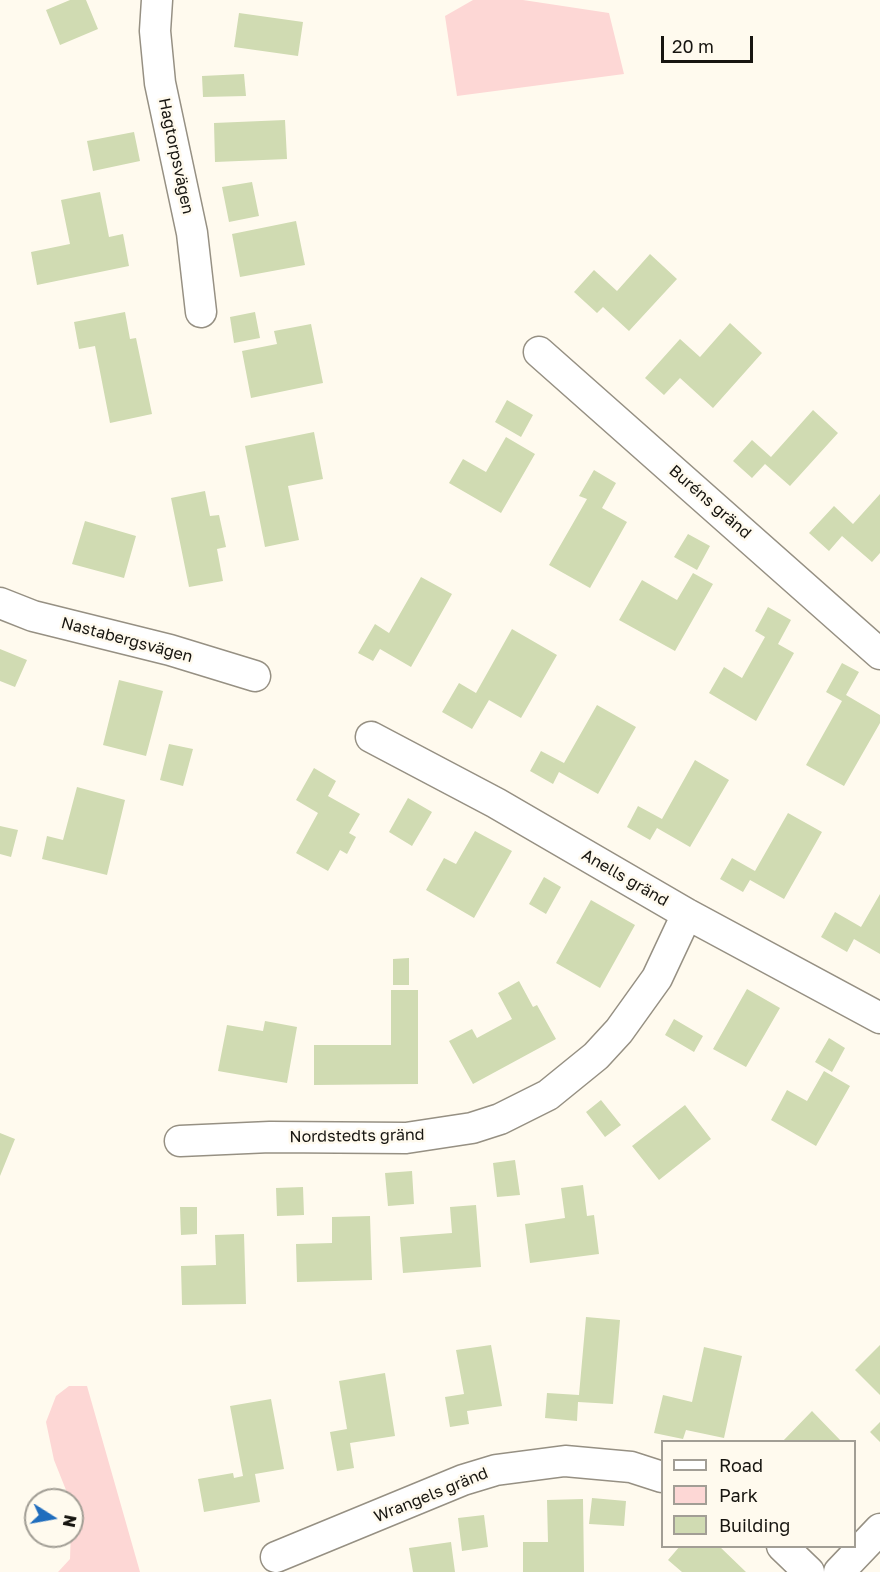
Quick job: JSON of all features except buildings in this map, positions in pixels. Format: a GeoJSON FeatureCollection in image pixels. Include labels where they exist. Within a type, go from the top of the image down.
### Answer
{"type":"FeatureCollection","features":[{"type":"Feature","properties":{"kind":"street","name":"Hagtorpsvägen"},"geometry":{"type":"LineString","coordinates":[[157,0],[155,31],[160,83],[192,233],[201,312]]}},
{"type":"Feature","properties":{"kind":"street","name":"Buréns gränd"},"geometry":{"type":"LineString","coordinates":[[538,352],[880,654]]}},
{"type":"Feature","properties":{"kind":"street","name":"Nastabergsvägen"},"geometry":{"type":"LineString","coordinates":[[0,603],[33,615],[170,650],[255,676]]}},
{"type":"Feature","properties":{"kind":"street","name":"Anells gränd"},"geometry":{"type":"LineString","coordinates":[[371,738],[496,802],[687,914],[880,1018]]}},
{"type":"Feature","properties":{"kind":"street","name":"Nordstedts gränd"},"geometry":{"type":"LineString","coordinates":[[180,1141],[270,1137],[406,1138],[472,1128],[500,1119],[548,1095],[596,1056],[611,1040],[657,978],[687,914]]}},
{"type":"Feature","properties":{"kind":"street","name":"Wrangels gränd"},"geometry":{"type":"LineString","coordinates":[[276,1557],[463,1480],[496,1470],[565,1461],[631,1467],[661,1476]]}},
{"type":"Feature","properties":{"kind":"street"},"geometry":{"type":"LineString","coordinates":[[839,1572],[880,1529]]}},
{"type":"Feature","properties":{"kind":"street"},"geometry":{"type":"LineString","coordinates":[[784,1548],[809,1572]]}},
{"type":"Feature","properties":{"kind":"green space"},"geometry":{"type":"Polygon","coordinates":[[[473,0],[523,0],[609,13],[624,74],[457,96],[445,16],[473,0]]]}},
{"type":"Feature","properties":{"kind":"green space"},"geometry":{"type":"Polygon","coordinates":[[[69,1386],[87,1386],[140,1572],[58,1572],[70,1559],[70,1548],[84,1548],[84,1488],[65,1488],[54,1460],[46,1422],[56,1396],[69,1386]]]}}]}
